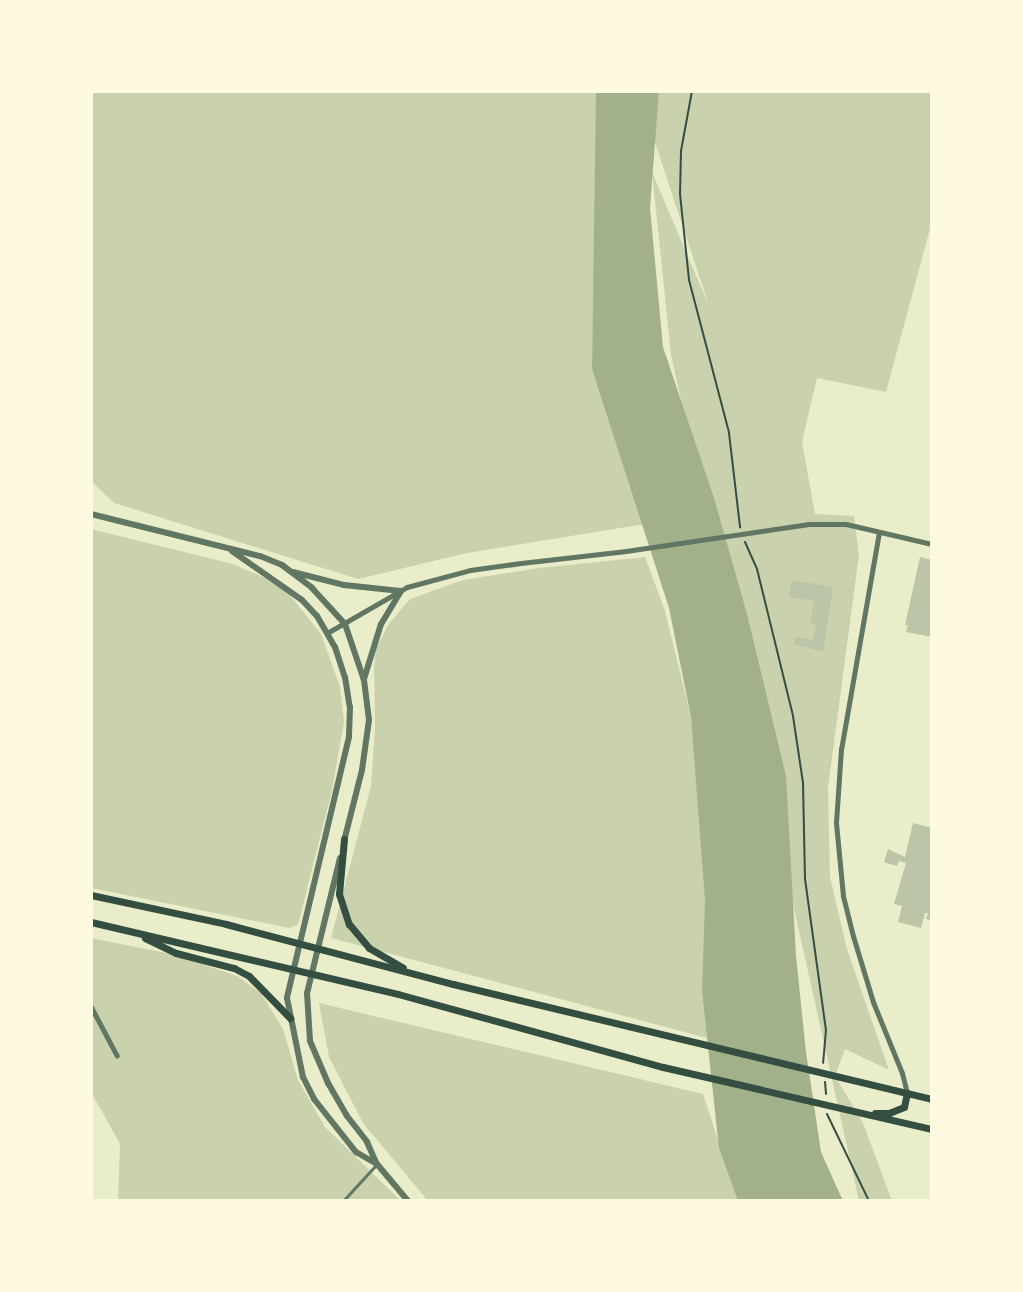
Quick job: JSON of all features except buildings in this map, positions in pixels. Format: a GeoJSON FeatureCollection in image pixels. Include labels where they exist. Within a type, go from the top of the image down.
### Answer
{"type":"FeatureCollection","features":[{"type":"Feature","properties":{"kind":"main road"},"geometry":{"type":"LineString","coordinates":[[344,839],[339,894],[349,924],[369,948],[412,974]]}},
{"type":"Feature","properties":{"kind":"main road"},"geometry":{"type":"LineString","coordinates":[[91,895],[300,944],[672,1038],[932,1098]]}},
{"type":"Feature","properties":{"kind":"main road"},"geometry":{"type":"LineString","coordinates":[[91,929],[95,923],[398,994],[663,1067],[932,1129]]}},
{"type":"Feature","properties":{"kind":"main road"},"geometry":{"type":"LineString","coordinates":[[132,932],[176,953],[241,972],[289,1018]]}},
{"type":"Feature","properties":{"kind":"main road"},"geometry":{"type":"LineString","coordinates":[[857,1113],[889,1113],[904,1107],[907,1093]]}},
{"type":"Feature","properties":{"kind":"street"},"geometry":{"type":"LineString","coordinates":[[91,514],[260,556],[288,570],[312,588],[345,624],[364,680],[369,720],[367,745],[307,997],[307,1023],[316,1059],[377,1164],[408,1201]]}},
{"type":"Feature","properties":{"kind":"street"},"geometry":{"type":"LineString","coordinates":[[327,633],[401,591],[470,570],[626,551],[809,524],[846,524],[932,544]]}},
{"type":"Feature","properties":{"kind":"street"},"geometry":{"type":"LineString","coordinates":[[879,532],[841,749],[836,823],[843,896],[853,936],[873,1002],[907,1093]]}},
{"type":"Feature","properties":{"kind":"street"},"geometry":{"type":"LineString","coordinates":[[232,550],[302,600],[327,633],[345,677],[350,707],[349,737],[287,998],[303,1077],[314,1099],[356,1152],[377,1164]]}},
{"type":"Feature","properties":{"kind":"street"},"geometry":{"type":"LineString","coordinates":[[288,570],[344,585],[401,591]]}},
{"type":"Feature","properties":{"kind":"street"},"geometry":{"type":"LineString","coordinates":[[364,680],[381,624],[401,591]]}},
{"type":"Feature","properties":{"kind":"street"},"geometry":{"type":"LineString","coordinates":[[91,1007],[117,1056]]}},
{"type":"Feature","properties":{"kind":"lane"},"geometry":{"type":"LineString","coordinates":[[343,1201],[377,1164]]}},
{"type":"Feature","properties":{"kind":"path"},"geometry":{"type":"LineString","coordinates":[[692,91],[681,151],[680,194],[690,279],[729,433],[739,523],[757,569],[793,716],[803,783],[805,879],[826,1030],[823,1067]]}},
{"type":"Feature","properties":{"kind":"path"},"geometry":{"type":"LineString","coordinates":[[824,1076],[826,1096]]}},
{"type":"Feature","properties":{"kind":"path"},"geometry":{"type":"LineString","coordinates":[[827,1105],[827,1114],[869,1201]]}},
{"type":"Feature","properties":{"kind":"shaded area"},"geometry":{"type":"Polygon","coordinates":[[[91,91],[598,91],[592,369],[645,524],[467,553],[358,579],[114,503],[91,481],[91,91]]]}},
{"type":"Feature","properties":{"kind":"shaded area"},"geometry":{"type":"Polygon","coordinates":[[[596,91],[659,91],[650,208],[663,347],[714,498],[747,614],[786,776],[796,956],[806,1052],[821,1152],[843,1201],[738,1201],[719,1148],[702,992],[705,900],[691,717],[669,608],[592,369],[596,91]]]}},
{"type":"Feature","properties":{"kind":"shaded area"},"geometry":{"type":"Polygon","coordinates":[[[642,91],[932,91],[932,221],[886,392],[817,378],[802,442],[815,514],[854,516],[859,555],[828,788],[830,877],[847,949],[889,1070],[845,1049],[835,1076],[863,1123],[892,1201],[859,1201],[671,355],[652,172],[709,306],[640,97],[642,91]]]}},
{"type":"Feature","properties":{"kind":"shaded area"},"geometry":{"type":"Polygon","coordinates":[[[91,529],[233,564],[263,577],[289,594],[321,634],[340,687],[344,722],[332,790],[298,925],[290,928],[91,888],[91,529]]]}},
{"type":"Feature","properties":{"kind":"shaded area"},"geometry":{"type":"Polygon","coordinates":[[[645,557],[665,611],[691,717],[708,899],[702,992],[707,1038],[331,938],[371,786],[375,728],[374,667],[376,649],[388,625],[410,599],[463,580],[539,568],[645,557]]]}},
{"type":"Feature","properties":{"kind":"shaded area"},"geometry":{"type":"Polygon","coordinates":[[[91,938],[176,955],[237,976],[261,993],[283,1029],[298,1080],[325,1127],[401,1201],[118,1201],[120,1144],[91,1092],[91,938]]]}},
{"type":"Feature","properties":{"kind":"shaded area"},"geometry":{"type":"Polygon","coordinates":[[[319,1003],[703,1094],[738,1201],[428,1201],[363,1123],[329,1057],[319,1003]]]}}]}
